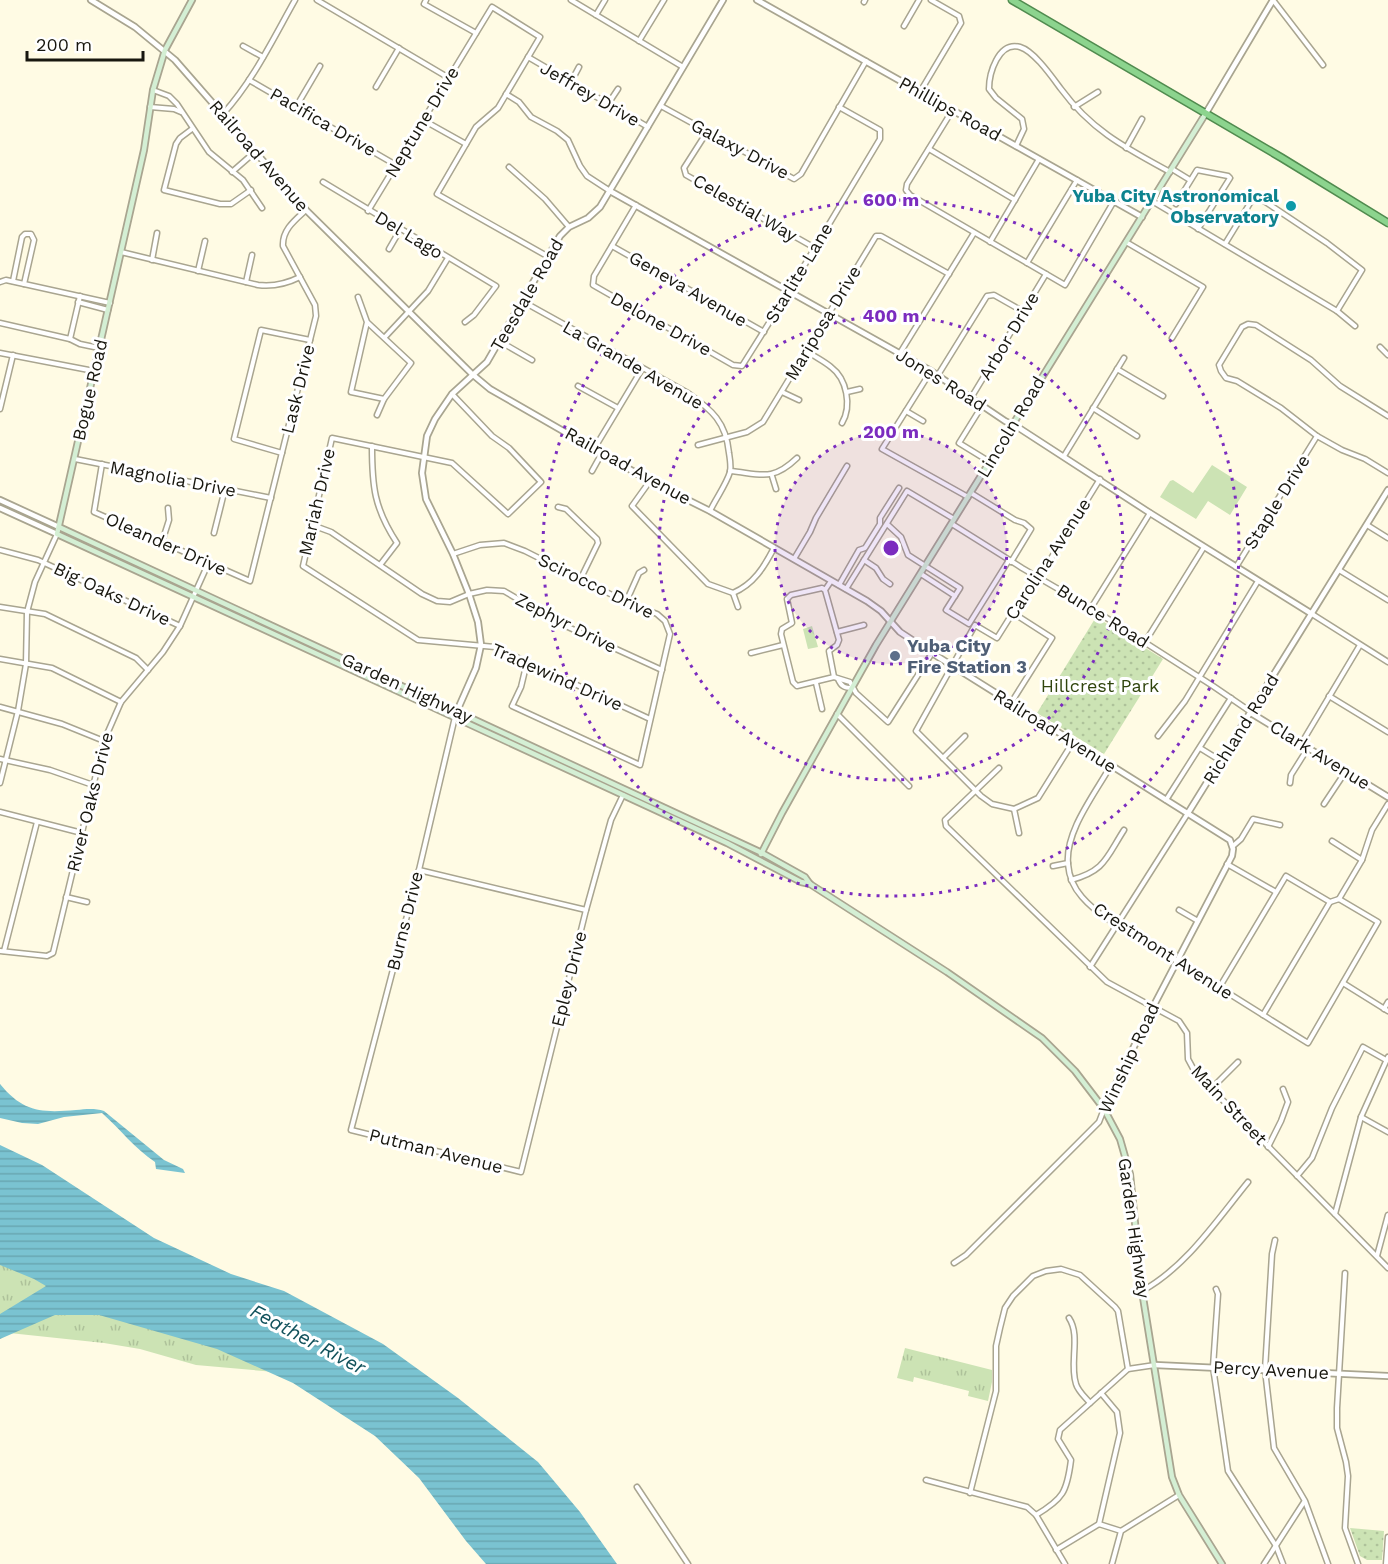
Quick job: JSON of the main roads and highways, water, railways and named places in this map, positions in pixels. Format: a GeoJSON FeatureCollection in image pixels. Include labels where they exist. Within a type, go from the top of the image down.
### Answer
{"type":"FeatureCollection","features":[{"type":"Feature","properties":{"kind":"highway"},"geometry":{"type":"LineString","coordinates":[[1012,0],[1388,223]]}},
{"type":"Feature","properties":{"kind":"main road","name":"Bogue Road"},"geometry":{"type":"LineString","coordinates":[[57,534],[144,150],[153,90],[165,50],[192,0]]}},
{"type":"Feature","properties":{"kind":"main road","name":"Lincoln Road"},"geometry":{"type":"LineString","coordinates":[[759,859],[779,817],[891,622],[1206,113]]}},
{"type":"Feature","properties":{"kind":"main road","name":"Garden Highway"},"geometry":{"type":"LineString","coordinates":[[59,527],[762,853],[804,877],[810,884],[928,959],[1030,1029],[1066,1062],[1104,1109],[1120,1139],[1130,1174],[1142,1291],[1170,1466],[1179,1495],[1222,1564]]}},
{"type":"Feature","properties":{"kind":"main road","name":"Garden Highway"},"geometry":{"type":"LineString","coordinates":[[57,534],[623,795],[759,859],[801,882],[810,884]]}},
{"type":"Feature","properties":{"kind":"water"},"geometry":{"type":"Polygon","coordinates":[[[0,1084],[17,1100],[34,1109],[104,1111],[164,1160],[183,1169],[185,1173],[156,1169],[155,1162],[102,1113],[64,1117],[38,1124],[0,1118],[0,1084]]]}},
{"type":"Feature","properties":{"kind":"water","name":"Feather River"},"geometry":{"type":"Polygon","coordinates":[[[0,1145],[42,1165],[154,1238],[231,1274],[284,1291],[383,1344],[458,1398],[538,1462],[580,1512],[617,1564],[486,1564],[419,1478],[375,1436],[293,1383],[217,1349],[99,1315],[55,1315],[0,1339],[0,1314],[46,1286],[0,1265],[0,1145]]]}},
{"type":"Feature","properties":{"kind":"place","name":"Yuba City Astronomical Observatory"},"geometry":{"type":"Point","coordinates":[1291,206]}},
{"type":"Feature","properties":{"kind":"place","name":"Yuba City Fire Station 3"},"geometry":{"type":"Point","coordinates":[895,656]}},
{"type":"Feature","properties":{"kind":"park label","name":"Hillcrest Park"},"geometry":{"type":"Point","coordinates":[1100,686]}}]}
